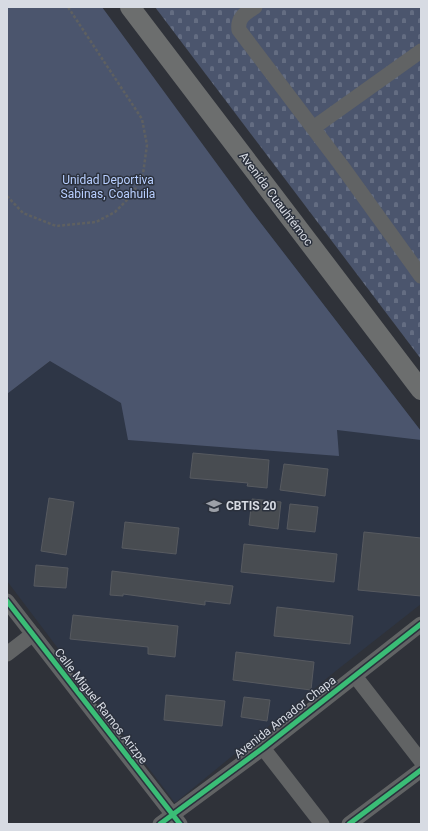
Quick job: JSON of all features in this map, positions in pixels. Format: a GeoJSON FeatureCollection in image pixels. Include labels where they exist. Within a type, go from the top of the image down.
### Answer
{"type":"FeatureCollection","features":[{"type":"Feature","properties":{"kind":"main road","name":"Avenida Cuauhtémoc"},"geometry":{"type":"LineString","coordinates":[[130,7],[421,390]]}},
{"type":"Feature","properties":{"kind":"street"},"geometry":{"type":"LineString","coordinates":[[255,7],[242,16],[238,24],[239,30],[313,128],[421,276]]}},
{"type":"Feature","properties":{"kind":"street"},"geometry":{"type":"LineString","coordinates":[[313,128],[421,51]]}},
{"type":"Feature","properties":{"kind":"street","name":"Calle Miguel Ramos Arizpe"},"geometry":{"type":"LineString","coordinates":[[7,601],[176,819]]}},
{"type":"Feature","properties":{"kind":"street","name":"Avenida Amador Chapa"},"geometry":{"type":"LineString","coordinates":[[160,824],[176,819],[263,748],[421,624]]}},
{"type":"Feature","properties":{"kind":"street"},"geometry":{"type":"LineString","coordinates":[[7,654],[32,634]]}},
{"type":"Feature","properties":{"kind":"street"},"geometry":{"type":"LineString","coordinates":[[355,676],[421,761]]}},
{"type":"Feature","properties":{"kind":"street"},"geometry":{"type":"LineString","coordinates":[[263,748],[322,824]]}},
{"type":"Feature","properties":{"kind":"street"},"geometry":{"type":"LineString","coordinates":[[349,824],[421,770]]}},
{"type":"Feature","properties":{"kind":"path"},"geometry":{"type":"LineString","coordinates":[[7,196],[23,213],[56,226],[96,222],[115,212],[132,195],[143,174],[147,145],[142,119],[68,7]]}},
{"type":"Feature","properties":{"kind":"shaded area","name":"CBTIS 20"},"geometry":{"type":"Polygon","coordinates":[[[250,209],[421,431],[421,604],[337,670],[175,803],[7,581],[7,394],[250,209]]]}},
{"type":"Feature","properties":{"kind":"green space","name":"Unidad Deportiva Sabinas, Coahuila"},"geometry":{"type":"Polygon","coordinates":[[[7,7],[102,7],[250,209],[421,431],[421,440],[337,430],[339,456],[128,440],[121,403],[50,361],[7,394],[7,7]]]}},
{"type":"Feature","properties":{"kind":"green space"},"geometry":{"type":"Polygon","coordinates":[[[155,7],[421,7],[421,359],[155,7]]]}},
{"type":"Feature","properties":{"kind":"building"},"geometry":{"type":"Polygon","coordinates":[[[193,453],[269,460],[267,488],[247,486],[248,483],[190,478],[193,453]]]}},
{"type":"Feature","properties":{"kind":"building"},"geometry":{"type":"Polygon","coordinates":[[[284,464],[328,469],[325,496],[280,490],[284,464]]]}},
{"type":"Feature","properties":{"kind":"building"},"geometry":{"type":"Polygon","coordinates":[[[49,498],[74,502],[66,555],[41,551],[49,498]]]}},
{"type":"Feature","properties":{"kind":"building"},"geometry":{"type":"Polygon","coordinates":[[[252,499],[281,502],[278,529],[249,525],[252,499]]]}},
{"type":"Feature","properties":{"kind":"building"},"geometry":{"type":"Polygon","coordinates":[[[290,504],[318,507],[315,532],[287,529],[290,504]]]}},
{"type":"Feature","properties":{"kind":"building"},"geometry":{"type":"Polygon","coordinates":[[[125,522],[179,528],[176,554],[122,548],[125,522]]]}},
{"type":"Feature","properties":{"kind":"building"},"geometry":{"type":"Polygon","coordinates":[[[364,532],[421,538],[421,596],[358,590],[364,532]]]}},
{"type":"Feature","properties":{"kind":"building"},"geometry":{"type":"Polygon","coordinates":[[[244,544],[337,554],[334,582],[241,572],[244,544]]]}},
{"type":"Feature","properties":{"kind":"building"},"geometry":{"type":"Polygon","coordinates":[[[36,565],[68,568],[66,588],[34,586],[36,565]]]}},
{"type":"Feature","properties":{"kind":"building"},"geometry":{"type":"Polygon","coordinates":[[[112,571],[233,586],[230,604],[205,601],[205,605],[123,594],[123,596],[110,595],[112,571]]]}},
{"type":"Feature","properties":{"kind":"building"},"geometry":{"type":"Polygon","coordinates":[[[277,607],[353,616],[350,644],[274,636],[277,607]]]}},
{"type":"Feature","properties":{"kind":"building"},"geometry":{"type":"Polygon","coordinates":[[[73,615],[178,626],[175,657],[148,654],[148,647],[70,639],[73,615]]]}},
{"type":"Feature","properties":{"kind":"building"},"geometry":{"type":"Polygon","coordinates":[[[236,652],[314,662],[311,690],[233,680],[236,652]]]}},
{"type":"Feature","properties":{"kind":"building"},"geometry":{"type":"Polygon","coordinates":[[[166,695],[225,701],[222,726],[164,720],[166,695]]]}},
{"type":"Feature","properties":{"kind":"building"},"geometry":{"type":"Polygon","coordinates":[[[244,697],[270,700],[267,721],[241,717],[244,697]]]}},
{"type":"Feature","properties":{"kind":"cycle path"},"geometry":{"type":"LineString","coordinates":[[7,601],[180,824]]}},
{"type":"Feature","properties":{"kind":"cycle path"},"geometry":{"type":"LineString","coordinates":[[160,824],[263,748],[421,624]]}},
{"type":"Feature","properties":{"kind":"cycle path"},"geometry":{"type":"LineString","coordinates":[[349,824],[421,770]]}},
{"type":"Feature","properties":{"kind":"place","name":"CBTIS 20"},"geometry":{"type":"Point","coordinates":[214,506]}}]}
